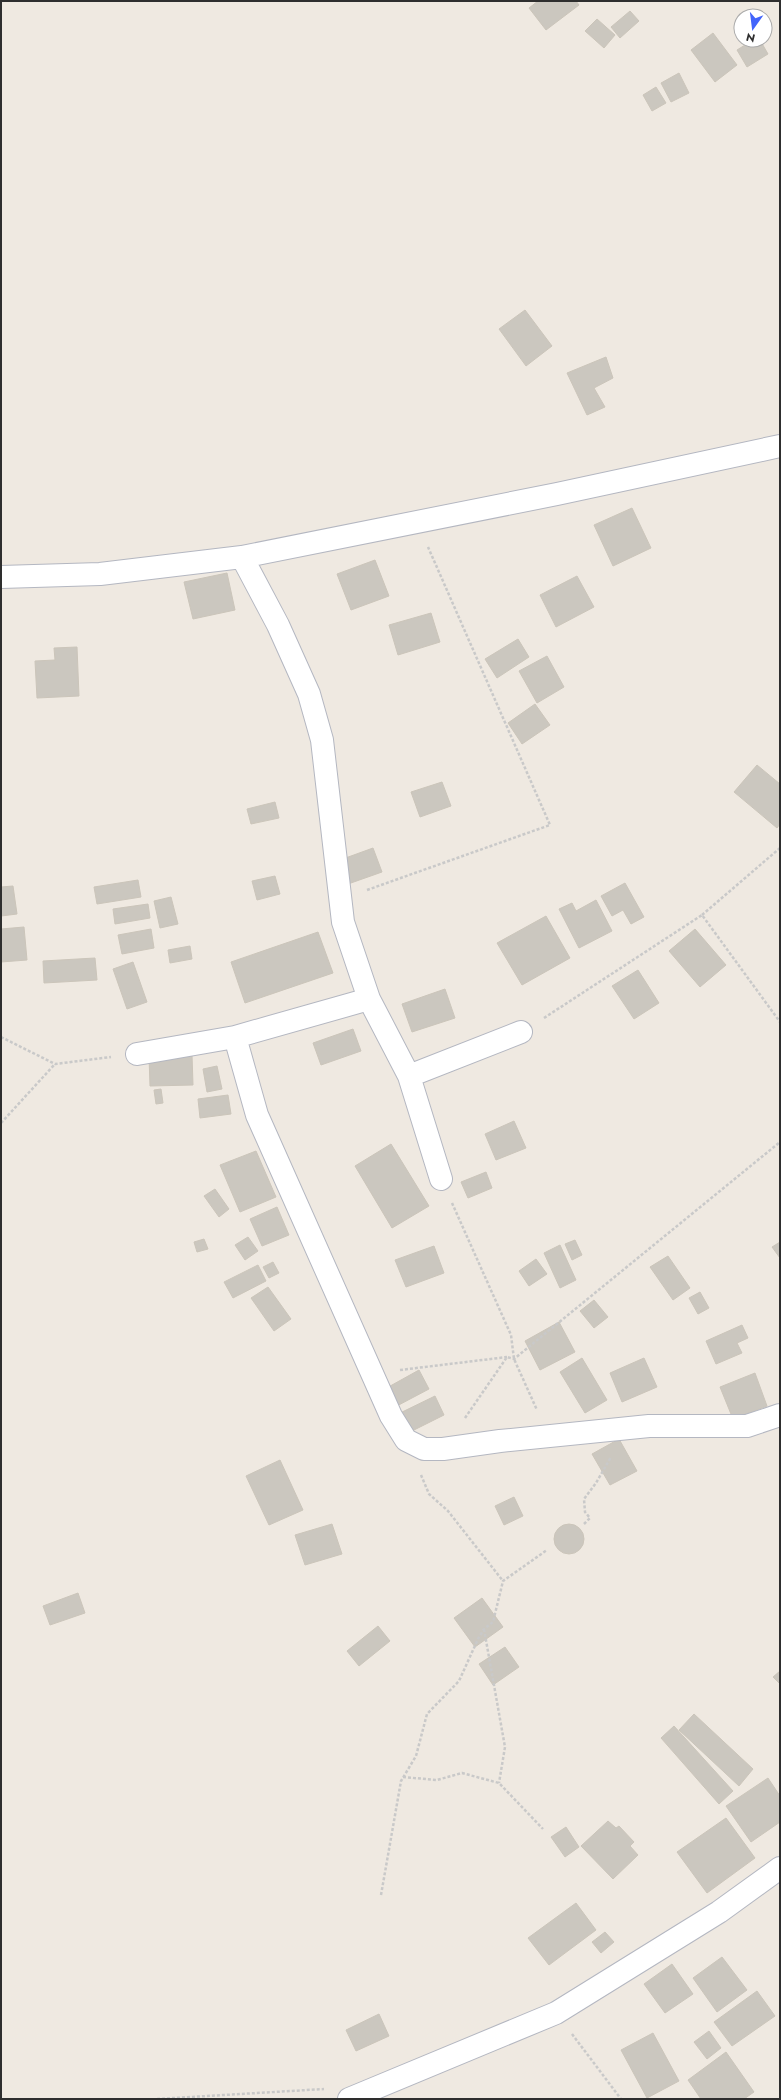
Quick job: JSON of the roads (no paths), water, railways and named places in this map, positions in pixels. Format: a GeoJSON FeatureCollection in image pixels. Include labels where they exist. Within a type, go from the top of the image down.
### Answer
{"type":"FeatureCollection","features":[{"type":"Feature","properties":{"kind":"street"},"geometry":{"type":"LineString","coordinates":[[1,577],[100,574],[242,557],[603,484],[780,446]]}},
{"type":"Feature","properties":{"kind":"street"},"geometry":{"type":"LineString","coordinates":[[242,557],[278,626],[309,694],[322,740],[343,922],[369,999],[409,1076],[441,1179]]}},
{"type":"Feature","properties":{"kind":"street"},"geometry":{"type":"LineString","coordinates":[[137,1054],[235,1037],[369,999]]}},
{"type":"Feature","properties":{"kind":"street"},"geometry":{"type":"LineString","coordinates":[[409,1076],[521,1032]]}},
{"type":"Feature","properties":{"kind":"street"},"geometry":{"type":"LineString","coordinates":[[235,1037],[257,1115],[391,1416],[406,1440],[424,1449],[443,1449],[649,1426],[747,1426],[780,1415]]}},
{"type":"Feature","properties":{"kind":"street"},"geometry":{"type":"LineString","coordinates":[[349,2099],[556,2013],[719,1912],[780,1868]]}}]}
